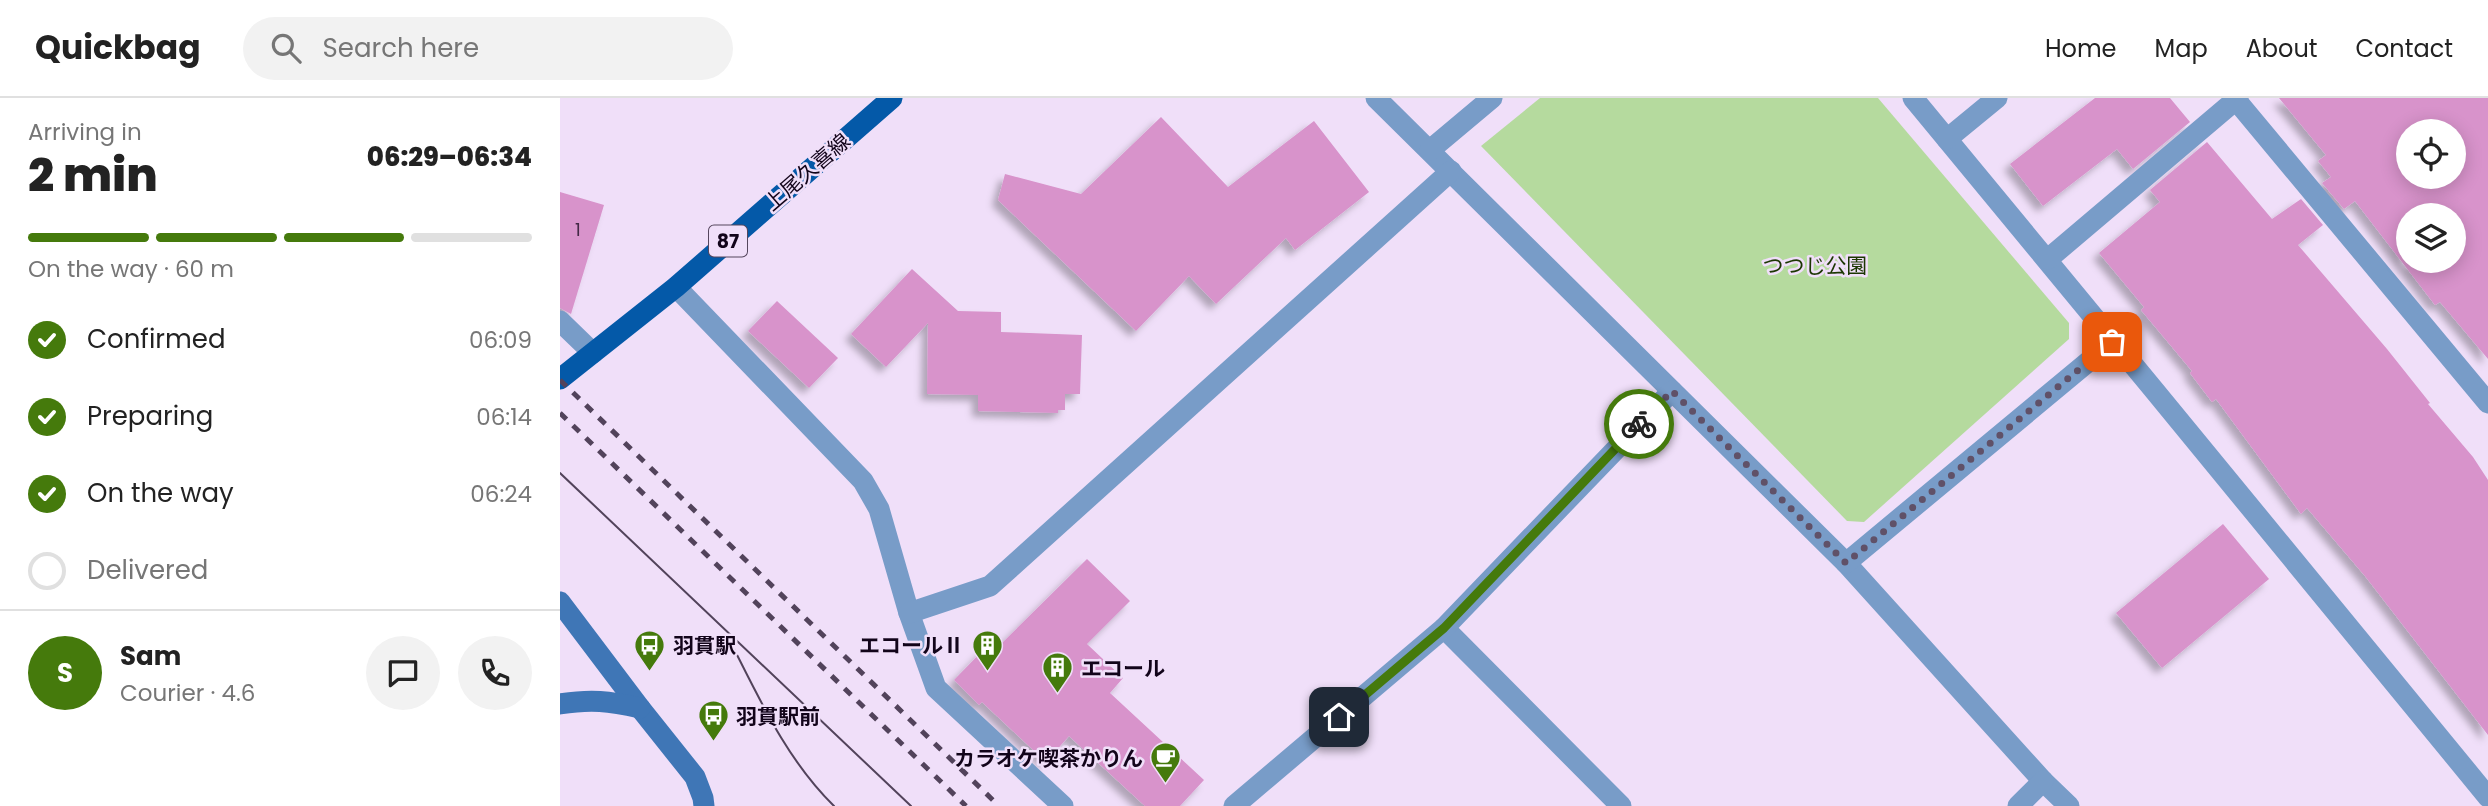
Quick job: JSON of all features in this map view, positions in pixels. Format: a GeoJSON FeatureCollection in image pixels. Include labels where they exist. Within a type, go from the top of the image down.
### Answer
{"type":"FeatureCollection","features":[{"type":"Feature","properties":{"kind":"main road","name":"上尾久喜線"},"geometry":{"type":"LineString","coordinates":[[560,379],[676,287],[890,99]]}},
{"type":"Feature","properties":{"kind":"street"},"geometry":{"type":"LineString","coordinates":[[1376,98],[1846,563],[2043,781],[2069,806]]}},
{"type":"Feature","properties":{"kind":"street"},"geometry":{"type":"LineString","coordinates":[[1430,150],[1492,98]]}},
{"type":"Feature","properties":{"kind":"street"},"geometry":{"type":"LineString","coordinates":[[1913,98],[2049,259],[2112,342],[2488,797]]}},
{"type":"Feature","properties":{"kind":"street"},"geometry":{"type":"LineString","coordinates":[[1947,139],[1997,98]]}},
{"type":"Feature","properties":{"kind":"street"},"geometry":{"type":"LineString","coordinates":[[2049,259],[2237,99],[2488,403]]}},
{"type":"Feature","properties":{"kind":"street"},"geometry":{"type":"LineString","coordinates":[[909,613],[990,586],[1451,171]]}},
{"type":"Feature","properties":{"kind":"street"},"geometry":{"type":"LineString","coordinates":[[676,287],[863,481],[879,509],[909,613],[936,688],[1063,806]]}},
{"type":"Feature","properties":{"kind":"street"},"geometry":{"type":"LineString","coordinates":[[560,321],[593,353]]}},
{"type":"Feature","properties":{"kind":"street"},"geometry":{"type":"LineString","coordinates":[[1846,563],[2112,342]]}},
{"type":"Feature","properties":{"kind":"street"},"geometry":{"type":"LineString","coordinates":[[1234,806],[1444,628],[1672,391]]}},
{"type":"Feature","properties":{"kind":"street"},"geometry":{"type":"LineString","coordinates":[[560,602],[695,777],[704,798],[704,806]]}},
{"type":"Feature","properties":{"kind":"street"},"geometry":{"type":"LineString","coordinates":[[1444,628],[1621,806]]}},
{"type":"Feature","properties":{"kind":"street"},"geometry":{"type":"LineString","coordinates":[[560,704],[590,699],[640,708]]}},
{"type":"Feature","properties":{"kind":"street"},"geometry":{"type":"LineString","coordinates":[[2018,806],[2043,781]]}},
{"type":"Feature","properties":{"kind":"green space","name":"つつじ公園"},"geometry":{"type":"Polygon","coordinates":[[[1540,98],[1878,98],[2069,323],[2069,339],[1864,522],[1847,521],[1481,146],[1540,98]]]}},
{"type":"Feature","properties":{"kind":"building"},"geometry":{"type":"Polygon","coordinates":[[[2095,98],[2170,98],[2190,122],[2133,169],[2117,149],[2043,206],[2010,164],[2095,98]]]}},
{"type":"Feature","properties":{"kind":"building"},"geometry":{"type":"Polygon","coordinates":[[[2279,98],[2488,98],[2488,359],[2440,302],[2435,305],[2410,273],[2466,273],[2466,203],[2396,203],[2396,254],[2355,201],[2344,209],[2322,183],[2331,177],[2318,161],[2326,155],[2279,98]]]}},
{"type":"Feature","properties":{"kind":"building"},"geometry":{"type":"Polygon","coordinates":[[[1161,117],[1228,187],[1314,121],[1369,192],[1295,250],[1286,238],[1216,304],[1189,276],[1136,331],[998,200],[1005,174],[1081,194],[1161,117]]]}},
{"type":"Feature","properties":{"kind":"building"},"geometry":{"type":"Polygon","coordinates":[[[2207,142],[2272,219],[2301,199],[2323,225],[2298,245],[2387,349],[2430,403],[2428,404],[2473,457],[2488,480],[2488,735],[2365,576],[2307,508],[2301,514],[2216,399],[2212,402],[2190,373],[2192,371],[2141,310],[2144,307],[2099,253],[2160,202],[2150,190],[2207,142]]]}},
{"type":"Feature","properties":{"kind":"building"},"geometry":{"type":"Polygon","coordinates":[[[560,192],[604,205],[571,314],[560,308],[560,192]]]}},
{"type":"Feature","properties":{"kind":"building"},"geometry":{"type":"Polygon","coordinates":[[[912,269],[958,311],[1001,312],[1001,332],[1082,335],[1080,394],[1065,394],[1065,410],[1058,410],[1058,413],[978,411],[978,395],[927,394],[928,323],[886,367],[851,334],[912,269]]]}},
{"type":"Feature","properties":{"kind":"building"},"geometry":{"type":"Polygon","coordinates":[[[777,301],[838,358],[809,388],[748,331],[777,301]]]}},
{"type":"Feature","properties":{"kind":"building"},"geometry":{"type":"Polygon","coordinates":[[[2223,524],[2269,579],[2162,668],[2116,613],[2223,524]]]}},
{"type":"Feature","properties":{"kind":"building"},"geometry":{"type":"Polygon","coordinates":[[[1087,559],[1130,601],[1087,644],[1123,678],[1110,693],[1204,780],[1180,806],[1145,806],[1069,736],[1046,762],[982,702],[979,705],[954,680],[994,639],[1000,645],[1087,559]]]}},
{"type":"Feature","properties":{"kind":"tram line"},"geometry":{"type":"LineString","coordinates":[[560,473],[911,806]]}},
{"type":"Feature","properties":{"kind":"tram line"},"geometry":{"type":"LineString","coordinates":[[730,641],[788,749],[834,806]]}},
{"type":"Feature","properties":{"kind":"railway"},"geometry":{"type":"LineString","coordinates":[[560,380],[999,806]]}},
{"type":"Feature","properties":{"kind":"railway"},"geometry":{"type":"LineString","coordinates":[[560,413],[966,806]]}},
{"type":"Feature","properties":{"kind":"way so far"},"geometry":{"type":"LineString","coordinates":[[1639,424],[1672,391],[1846,563],[2112,342]]}},
{"type":"Feature","properties":{"kind":"place","name":"羽貫駅"},"geometry":{"type":"Point","coordinates":[650,672]}},
{"type":"Feature","properties":{"kind":"place","name":"エコールⅡ"},"geometry":{"type":"Point","coordinates":[987,672]}},
{"type":"Feature","properties":{"kind":"place","name":"エコール"},"geometry":{"type":"Point","coordinates":[1058,695]}},
{"type":"Feature","properties":{"kind":"place","name":"羽貫駅前"},"geometry":{"type":"Point","coordinates":[713,743]}},
{"type":"Feature","properties":{"kind":"place","name":"カラオケ喫茶かりん"},"geometry":{"type":"Point","coordinates":[1166,785]}},
{"type":"Feature","properties":{"kind":"route"},"geometry":{"type":"LineString","coordinates":[[1339,717],[1444,628],[1639,424]]}}]}
